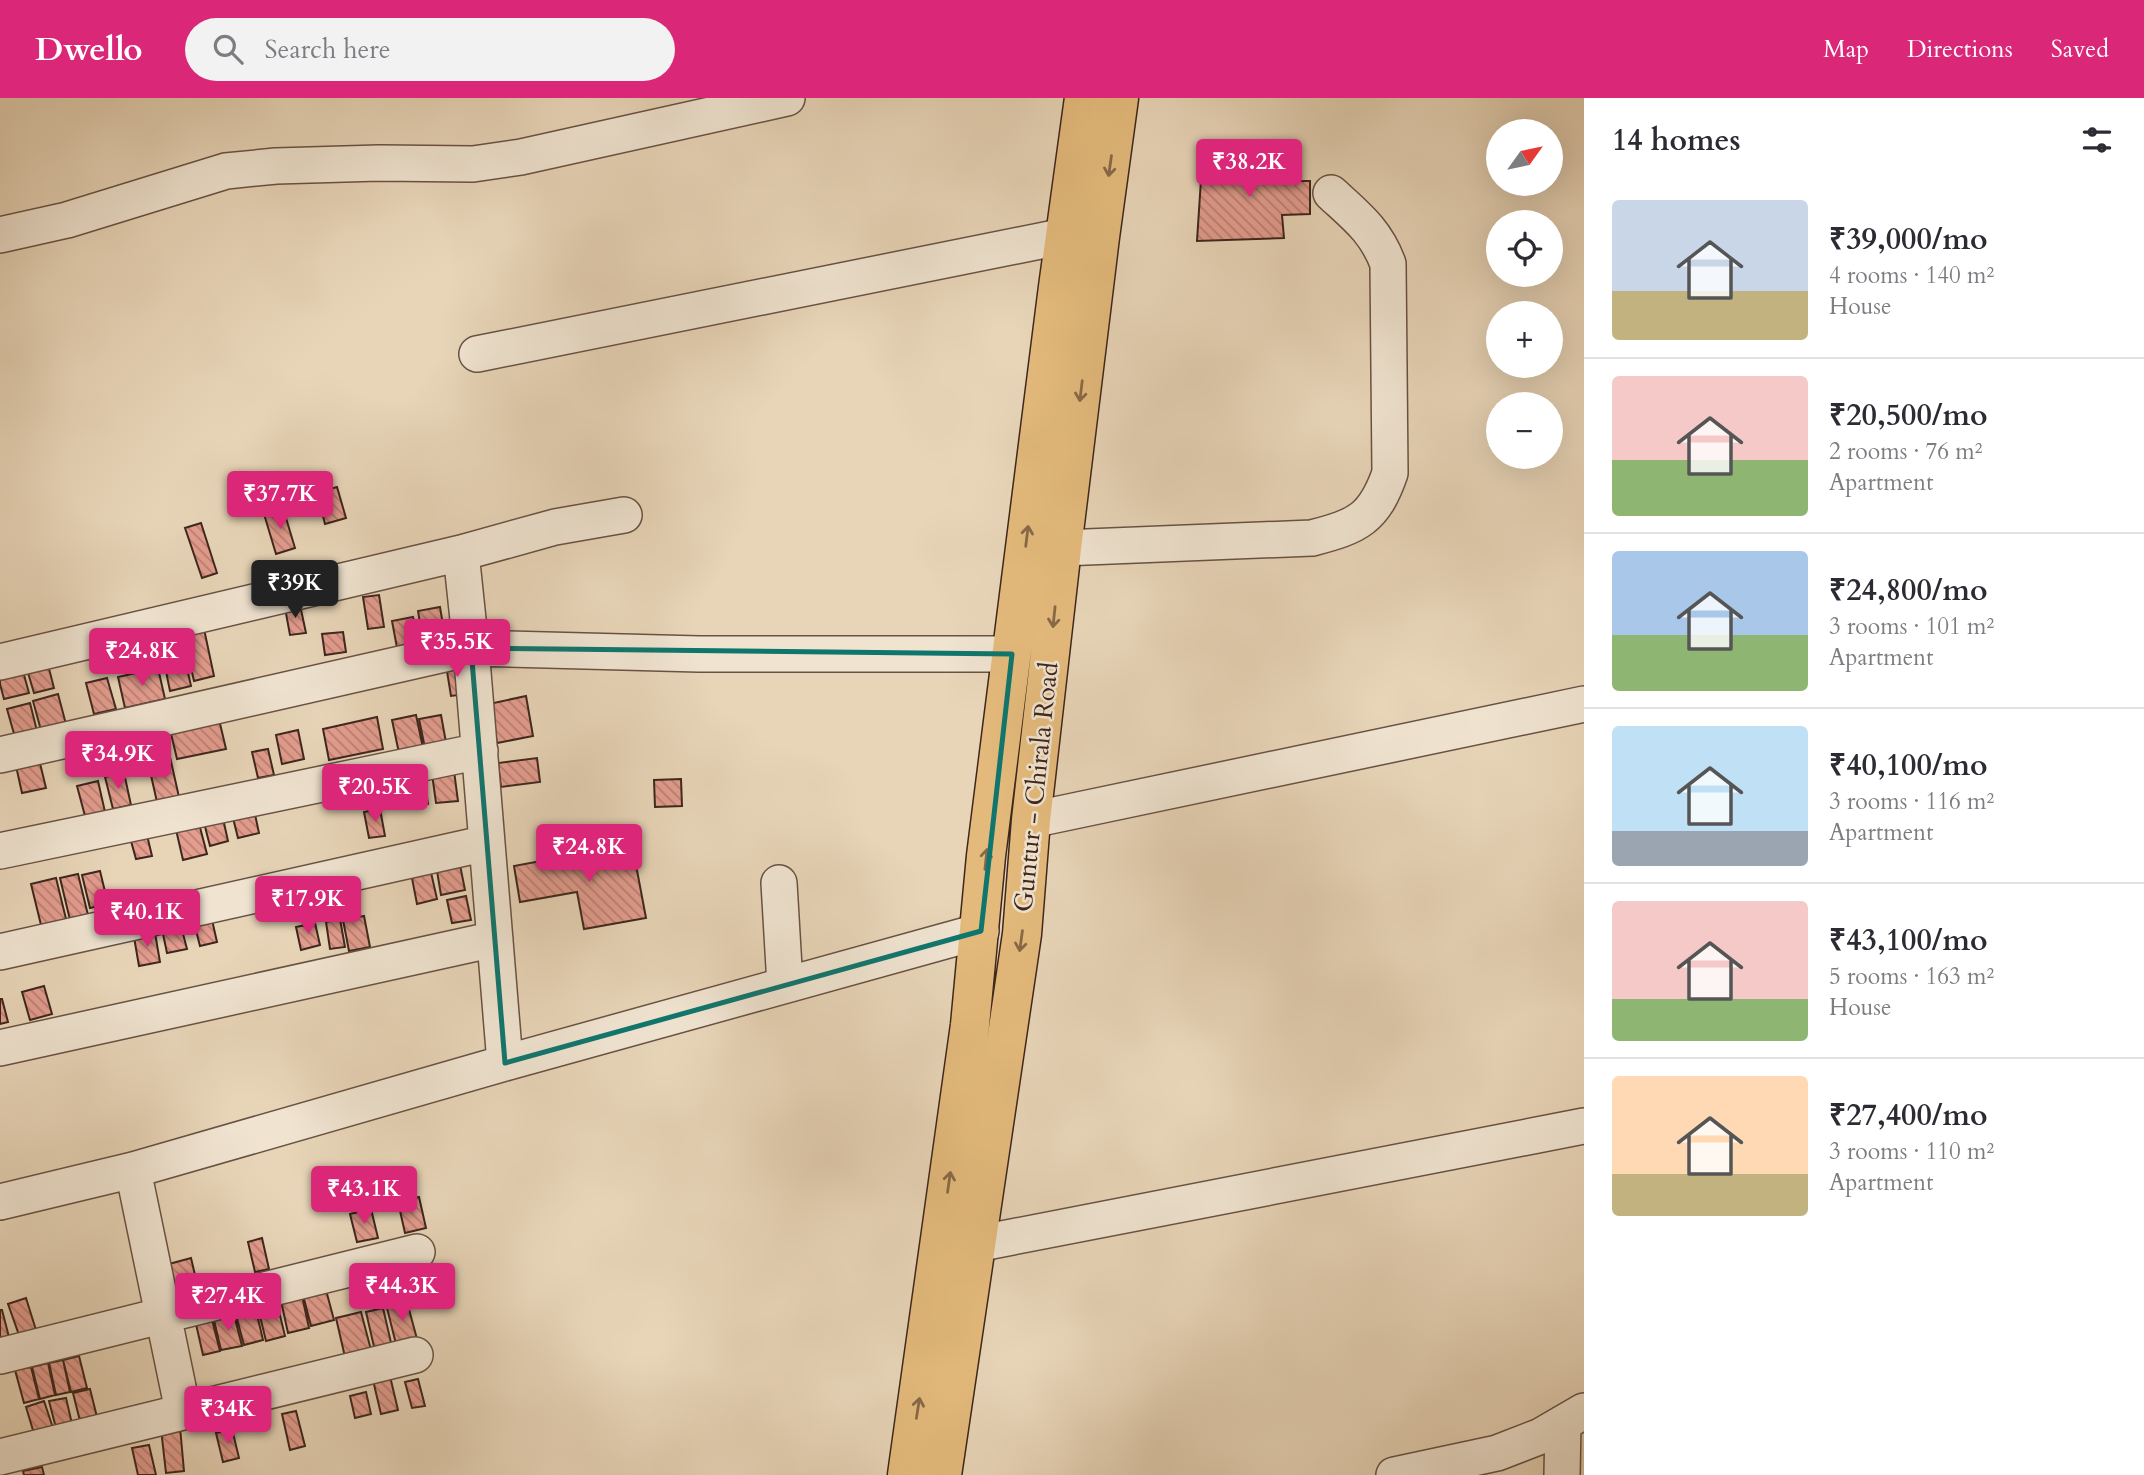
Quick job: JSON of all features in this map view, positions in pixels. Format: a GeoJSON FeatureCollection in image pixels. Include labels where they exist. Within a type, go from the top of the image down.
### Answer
{"type":"FeatureCollection","features":[{"type":"Feature","properties":{"kind":"main road","name":"Guntur - Chirala Road"},"geometry":{"type":"LineString","coordinates":[[907,1475],[967,1053],[981,931],[986,856],[1084,98]]}},
{"type":"Feature","properties":{"kind":"main road","name":"Guntur - Chirala Road"},"geometry":{"type":"LineString","coordinates":[[942,1475],[1022,934],[1031,820],[1062,548],[1119,98]]}},
{"type":"Feature","properties":{"kind":"street"},"geometry":{"type":"LineString","coordinates":[[0,235],[54,223],[226,171],[276,166],[485,162],[521,157],[788,98]]}},
{"type":"Feature","properties":{"kind":"street"},"geometry":{"type":"LineString","coordinates":[[1062,548],[1312,538],[1343,530],[1368,515],[1375,506],[1382,496],[1390,473],[1388,264],[1371,231],[1331,193]]}},
{"type":"Feature","properties":{"kind":"street"},"geometry":{"type":"LineString","coordinates":[[477,354],[1065,236]]}},
{"type":"Feature","properties":{"kind":"street"},"geometry":{"type":"LineString","coordinates":[[0,662],[461,553],[555,527],[624,515]]}},
{"type":"Feature","properties":{"kind":"street"},"geometry":{"type":"LineString","coordinates":[[461,553],[505,1063]]}},
{"type":"Feature","properties":{"kind":"street"},"geometry":{"type":"LineString","coordinates":[[0,755],[471,648],[699,654],[1012,654]]}},
{"type":"Feature","properties":{"kind":"street"},"geometry":{"type":"LineString","coordinates":[[1031,820],[1584,704]]}},
{"type":"Feature","properties":{"kind":"street"},"geometry":{"type":"LineString","coordinates":[[0,851],[480,751]]}},
{"type":"Feature","properties":{"kind":"street"},"geometry":{"type":"LineString","coordinates":[[0,952],[487,843]]}},
{"type":"Feature","properties":{"kind":"street"},"geometry":{"type":"LineString","coordinates":[[779,883],[785,985]]}},
{"type":"Feature","properties":{"kind":"street"},"geometry":{"type":"LineString","coordinates":[[0,1202],[133,1170],[981,931]]}},
{"type":"Feature","properties":{"kind":"street"},"geometry":{"type":"LineString","coordinates":[[0,1048],[495,939]]}},
{"type":"Feature","properties":{"kind":"street"},"geometry":{"type":"LineString","coordinates":[[976,1244],[1584,1126]]}},
{"type":"Feature","properties":{"kind":"street"},"geometry":{"type":"LineString","coordinates":[[133,1170],[183,1411]]}},
{"type":"Feature","properties":{"kind":"street"},"geometry":{"type":"LineString","coordinates":[[0,1356],[417,1252]]}},
{"type":"Feature","properties":{"kind":"street"},"geometry":{"type":"LineString","coordinates":[[0,1457],[415,1355]]}},
{"type":"Feature","properties":{"kind":"street"},"geometry":{"type":"LineString","coordinates":[[1394,1475],[1497,1453],[1541,1436],[1573,1417]]}},
{"type":"Feature","properties":{"kind":"street"},"geometry":{"type":"LineString","coordinates":[[1562,1475],[1573,1417]]}},
{"type":"Feature","properties":{"kind":"highlighted area"},"geometry":{"type":"Polygon","coordinates":[[[471,648],[1012,654],[981,931],[505,1063],[471,648]]]}},
{"type":"Feature","properties":{"kind":"building"},"geometry":{"type":"Polygon","coordinates":[[[1289,156],[1288,181],[1310,181],[1310,214],[1282,215],[1284,238],[1197,241],[1202,164],[1289,156]]]}},
{"type":"Feature","properties":{"kind":"building"},"geometry":{"type":"Polygon","coordinates":[[[337,487],[346,518],[325,524],[317,493],[337,487]]]}},
{"type":"Feature","properties":{"kind":"building"},"geometry":{"type":"Polygon","coordinates":[[[283,508],[295,548],[276,554],[264,514],[283,508]]]}},
{"type":"Feature","properties":{"kind":"building"},"geometry":{"type":"Polygon","coordinates":[[[201,523],[217,573],[202,578],[185,528],[201,523]]]}},
{"type":"Feature","properties":{"kind":"building"},"geometry":{"type":"Polygon","coordinates":[[[379,595],[384,627],[368,629],[363,597],[379,595]]]}},
{"type":"Feature","properties":{"kind":"building"},"geometry":{"type":"Polygon","coordinates":[[[300,605],[306,633],[290,635],[285,608],[300,605]]]}},
{"type":"Feature","properties":{"kind":"building"},"geometry":{"type":"Polygon","coordinates":[[[440,607],[444,631],[422,635],[418,611],[440,607]]]}},
{"type":"Feature","properties":{"kind":"building"},"geometry":{"type":"Polygon","coordinates":[[[413,617],[420,649],[398,653],[392,621],[413,617]]]}},
{"type":"Feature","properties":{"kind":"building"},"geometry":{"type":"Polygon","coordinates":[[[204,629],[214,676],[194,681],[183,633],[204,629]]]}},
{"type":"Feature","properties":{"kind":"building"},"geometry":{"type":"Polygon","coordinates":[[[179,632],[191,686],[170,691],[159,637],[179,632]]]}},
{"type":"Feature","properties":{"kind":"building"},"geometry":{"type":"Polygon","coordinates":[[[343,632],[346,652],[325,655],[322,634],[343,632]]]}},
{"type":"Feature","properties":{"kind":"building"},"geometry":{"type":"Polygon","coordinates":[[[47,661],[54,688],[34,693],[26,666],[47,661]]]}},
{"type":"Feature","properties":{"kind":"building"},"geometry":{"type":"Polygon","coordinates":[[[463,663],[467,694],[451,696],[446,665],[463,663]]]}},
{"type":"Feature","properties":{"kind":"building"},"geometry":{"type":"Polygon","coordinates":[[[21,664],[29,693],[4,699],[0,669],[21,664]]]}},
{"type":"Feature","properties":{"kind":"building"},"geometry":{"type":"Polygon","coordinates":[[[158,668],[165,699],[125,708],[118,677],[158,668]]]}},
{"type":"Feature","properties":{"kind":"building"},"geometry":{"type":"Polygon","coordinates":[[[107,678],[116,709],[94,714],[86,683],[107,678]]]}},
{"type":"Feature","properties":{"kind":"building"},"geometry":{"type":"Polygon","coordinates":[[[58,694],[67,728],[42,734],[33,701],[58,694]]]}},
{"type":"Feature","properties":{"kind":"building"},"geometry":{"type":"Polygon","coordinates":[[[526,696],[533,736],[497,743],[489,704],[526,696]]]}},
{"type":"Feature","properties":{"kind":"building"},"geometry":{"type":"Polygon","coordinates":[[[30,703],[38,735],[16,741],[7,709],[30,703]]]}},
{"type":"Feature","properties":{"kind":"building"},"geometry":{"type":"Polygon","coordinates":[[[218,715],[226,749],[177,759],[169,725],[218,715]]]}},
{"type":"Feature","properties":{"kind":"building"},"geometry":{"type":"Polygon","coordinates":[[[416,715],[423,748],[399,753],[392,720],[416,715]]]}},
{"type":"Feature","properties":{"kind":"building"},"geometry":{"type":"Polygon","coordinates":[[[441,715],[447,748],[426,753],[419,719],[441,715]]]}},
{"type":"Feature","properties":{"kind":"building"},"geometry":{"type":"Polygon","coordinates":[[[377,717],[383,749],[329,760],[323,729],[377,717]]]}},
{"type":"Feature","properties":{"kind":"building"},"geometry":{"type":"Polygon","coordinates":[[[163,726],[179,797],[157,802],[141,731],[163,726]]]}},
{"type":"Feature","properties":{"kind":"building"},"geometry":{"type":"Polygon","coordinates":[[[298,730],[304,759],[282,764],[276,735],[298,730]]]}},
{"type":"Feature","properties":{"kind":"building"},"geometry":{"type":"Polygon","coordinates":[[[268,749],[274,775],[258,778],[252,752],[268,749]]]}},
{"type":"Feature","properties":{"kind":"building"},"geometry":{"type":"Polygon","coordinates":[[[37,751],[46,788],[22,793],[14,757],[37,751]]]}},
{"type":"Feature","properties":{"kind":"building"},"geometry":{"type":"Polygon","coordinates":[[[537,758],[540,782],[501,787],[498,763],[537,758]]]}},
{"type":"Feature","properties":{"kind":"building"},"geometry":{"type":"Polygon","coordinates":[[[454,771],[458,801],[436,803],[432,774],[454,771]]]}},
{"type":"Feature","properties":{"kind":"building"},"geometry":{"type":"Polygon","coordinates":[[[124,773],[131,805],[113,809],[105,777],[124,773]]]}},
{"type":"Feature","properties":{"kind":"building"},"geometry":{"type":"Polygon","coordinates":[[[424,776],[428,804],[403,807],[400,779],[424,776]]]}},
{"type":"Feature","properties":{"kind":"building"},"geometry":{"type":"Polygon","coordinates":[[[681,779],[682,806],[655,807],[654,780],[681,779]]]}},
{"type":"Feature","properties":{"kind":"building"},"geometry":{"type":"Polygon","coordinates":[[[98,781],[105,812],[85,816],[77,786],[98,781]]]}},
{"type":"Feature","properties":{"kind":"building"},"geometry":{"type":"Polygon","coordinates":[[[253,805],[259,833],[238,838],[231,810],[253,805]]]}},
{"type":"Feature","properties":{"kind":"building"},"geometry":{"type":"Polygon","coordinates":[[[380,809],[385,836],[369,838],[364,812],[380,809]]]}},
{"type":"Feature","properties":{"kind":"building"},"geometry":{"type":"Polygon","coordinates":[[[222,814],[228,841],[210,846],[203,819],[222,814]]]}},
{"type":"Feature","properties":{"kind":"building"},"geometry":{"type":"Polygon","coordinates":[[[197,816],[207,854],[183,860],[174,821],[197,816]]]}},
{"type":"Feature","properties":{"kind":"building"},"geometry":{"type":"Polygon","coordinates":[[[145,827],[152,856],[136,859],[128,830],[145,827]]]}},
{"type":"Feature","properties":{"kind":"building"},"geometry":{"type":"Polygon","coordinates":[[[632,844],[646,918],[584,929],[577,892],[520,902],[514,866],[632,844]]]}},
{"type":"Feature","properties":{"kind":"building"},"geometry":{"type":"Polygon","coordinates":[[[459,860],[465,890],[441,895],[436,865],[459,860]]]}},
{"type":"Feature","properties":{"kind":"building"},"geometry":{"type":"Polygon","coordinates":[[[430,868],[437,899],[417,904],[411,873],[430,868]]]}},
{"type":"Feature","properties":{"kind":"building"},"geometry":{"type":"Polygon","coordinates":[[[100,871],[108,904],[90,908],[82,875],[100,871]]]}},
{"type":"Feature","properties":{"kind":"building"},"geometry":{"type":"Polygon","coordinates":[[[78,874],[88,915],[70,920],[60,878],[78,874]]]}},
{"type":"Feature","properties":{"kind":"building"},"geometry":{"type":"Polygon","coordinates":[[[56,878],[67,923],[42,929],[31,884],[56,878]]]}},
{"type":"Feature","properties":{"kind":"building"},"geometry":{"type":"Polygon","coordinates":[[[466,896],[471,920],[452,923],[447,900],[466,896]]]}},
{"type":"Feature","properties":{"kind":"building"},"geometry":{"type":"Polygon","coordinates":[[[210,911],[217,942],[200,946],[192,915],[210,911]]]}},
{"type":"Feature","properties":{"kind":"building"},"geometry":{"type":"Polygon","coordinates":[[[364,916],[370,947],[349,951],[343,920],[364,916]]]}},
{"type":"Feature","properties":{"kind":"building"},"geometry":{"type":"Polygon","coordinates":[[[340,919],[345,947],[330,949],[326,922],[340,919]]]}},
{"type":"Feature","properties":{"kind":"building"},"geometry":{"type":"Polygon","coordinates":[[[315,923],[320,945],[301,950],[296,927],[315,923]]]}},
{"type":"Feature","properties":{"kind":"building"},"geometry":{"type":"Polygon","coordinates":[[[182,930],[187,949],[167,953],[163,934],[182,930]]]}},
{"type":"Feature","properties":{"kind":"building"},"geometry":{"type":"Polygon","coordinates":[[[155,933],[160,962],[139,966],[134,937],[155,933]]]}},
{"type":"Feature","properties":{"kind":"building"},"geometry":{"type":"Polygon","coordinates":[[[44,986],[52,1014],[30,1020],[22,992],[44,986]]]}},
{"type":"Feature","properties":{"kind":"building"},"geometry":{"type":"Polygon","coordinates":[[[0,999],[8,1022],[0,1024],[0,999]]]}},
{"type":"Feature","properties":{"kind":"building"},"geometry":{"type":"Polygon","coordinates":[[[419,1197],[426,1228],[405,1233],[398,1202],[419,1197]]]}},
{"type":"Feature","properties":{"kind":"building"},"geometry":{"type":"Polygon","coordinates":[[[371,1209],[378,1238],[357,1242],[350,1214],[371,1209]]]}},
{"type":"Feature","properties":{"kind":"building"},"geometry":{"type":"Polygon","coordinates":[[[262,1238],[269,1269],[255,1272],[248,1242],[262,1238]]]}},
{"type":"Feature","properties":{"kind":"building"},"geometry":{"type":"Polygon","coordinates":[[[191,1258],[199,1292],[177,1298],[169,1264],[191,1258]]]}},
{"type":"Feature","properties":{"kind":"building"},"geometry":{"type":"Polygon","coordinates":[[[428,1269],[434,1297],[409,1303],[402,1275],[428,1269]]]}},
{"type":"Feature","properties":{"kind":"building"},"geometry":{"type":"Polygon","coordinates":[[[326,1290],[334,1320],[311,1326],[303,1295],[326,1290]]]}},
{"type":"Feature","properties":{"kind":"building"},"geometry":{"type":"Polygon","coordinates":[[[302,1296],[309,1328],[288,1333],[281,1301],[302,1296]]]}},
{"type":"Feature","properties":{"kind":"building"},"geometry":{"type":"Polygon","coordinates":[[[26,1298],[36,1330],[19,1335],[8,1304],[26,1298]]]}},
{"type":"Feature","properties":{"kind":"building"},"geometry":{"type":"Polygon","coordinates":[[[407,1302],[417,1339],[396,1344],[387,1308],[407,1302]]]}},
{"type":"Feature","properties":{"kind":"building"},"geometry":{"type":"Polygon","coordinates":[[[277,1303],[285,1336],[266,1341],[258,1308],[277,1303]]]}},
{"type":"Feature","properties":{"kind":"building"},"geometry":{"type":"Polygon","coordinates":[[[383,1308],[392,1347],[375,1351],[366,1312],[383,1308]]]}},
{"type":"Feature","properties":{"kind":"building"},"geometry":{"type":"Polygon","coordinates":[[[0,1310],[10,1341],[0,1343],[0,1310]]]}},
{"type":"Feature","properties":{"kind":"building"},"geometry":{"type":"Polygon","coordinates":[[[256,1310],[263,1340],[244,1345],[236,1315],[256,1310]]]}},
{"type":"Feature","properties":{"kind":"building"},"geometry":{"type":"Polygon","coordinates":[[[361,1312],[371,1350],[345,1357],[336,1318],[361,1312]]]}},
{"type":"Feature","properties":{"kind":"building"},"geometry":{"type":"Polygon","coordinates":[[[234,1315],[242,1346],[221,1350],[214,1320],[234,1315]]]}},
{"type":"Feature","properties":{"kind":"building"},"geometry":{"type":"Polygon","coordinates":[[[212,1320],[220,1351],[203,1355],[196,1324],[212,1320]]]}},
{"type":"Feature","properties":{"kind":"building"},"geometry":{"type":"Polygon","coordinates":[[[79,1356],[87,1388],[71,1392],[63,1360],[79,1356]]]}},
{"type":"Feature","properties":{"kind":"building"},"geometry":{"type":"Polygon","coordinates":[[[63,1360],[70,1392],[56,1395],[49,1363],[63,1360]]]}},
{"type":"Feature","properties":{"kind":"building"},"geometry":{"type":"Polygon","coordinates":[[[48,1363],[55,1395],[40,1399],[32,1367],[48,1363]]]}},
{"type":"Feature","properties":{"kind":"building"},"geometry":{"type":"Polygon","coordinates":[[[31,1367],[39,1399],[24,1403],[15,1370],[31,1367]]]}},
{"type":"Feature","properties":{"kind":"building"},"geometry":{"type":"Polygon","coordinates":[[[389,1372],[398,1410],[381,1414],[372,1376],[389,1372]]]}},
{"type":"Feature","properties":{"kind":"building"},"geometry":{"type":"Polygon","coordinates":[[[418,1379],[425,1406],[412,1408],[405,1382],[418,1379]]]}},
{"type":"Feature","properties":{"kind":"building"},"geometry":{"type":"Polygon","coordinates":[[[90,1389],[97,1417],[80,1421],[73,1393],[90,1389]]]}},
{"type":"Feature","properties":{"kind":"building"},"geometry":{"type":"Polygon","coordinates":[[[366,1392],[371,1414],[355,1418],[350,1396],[366,1392]]]}},
{"type":"Feature","properties":{"kind":"building"},"geometry":{"type":"Polygon","coordinates":[[[66,1398],[72,1424],[56,1428],[49,1401],[66,1398]]]}},
{"type":"Feature","properties":{"kind":"building"},"geometry":{"type":"Polygon","coordinates":[[[44,1401],[54,1431],[35,1437],[26,1407],[44,1401]]]}},
{"type":"Feature","properties":{"kind":"building"},"geometry":{"type":"Polygon","coordinates":[[[296,1411],[305,1446],[290,1450],[282,1414],[296,1411]]]}},
{"type":"Feature","properties":{"kind":"building"},"geometry":{"type":"Polygon","coordinates":[[[180,1427],[184,1471],[166,1473],[161,1429],[180,1427]]]}},
{"type":"Feature","properties":{"kind":"building"},"geometry":{"type":"Polygon","coordinates":[[[232,1429],[239,1458],[223,1462],[216,1433],[232,1429]]]}},
{"type":"Feature","properties":{"kind":"building"},"geometry":{"type":"Polygon","coordinates":[[[149,1445],[156,1475],[138,1475],[132,1448],[149,1445]]]}},
{"type":"Feature","properties":{"kind":"building"},"geometry":{"type":"Polygon","coordinates":[[[42,1467],[44,1475],[24,1475],[23,1471],[42,1467]]]}}]}
